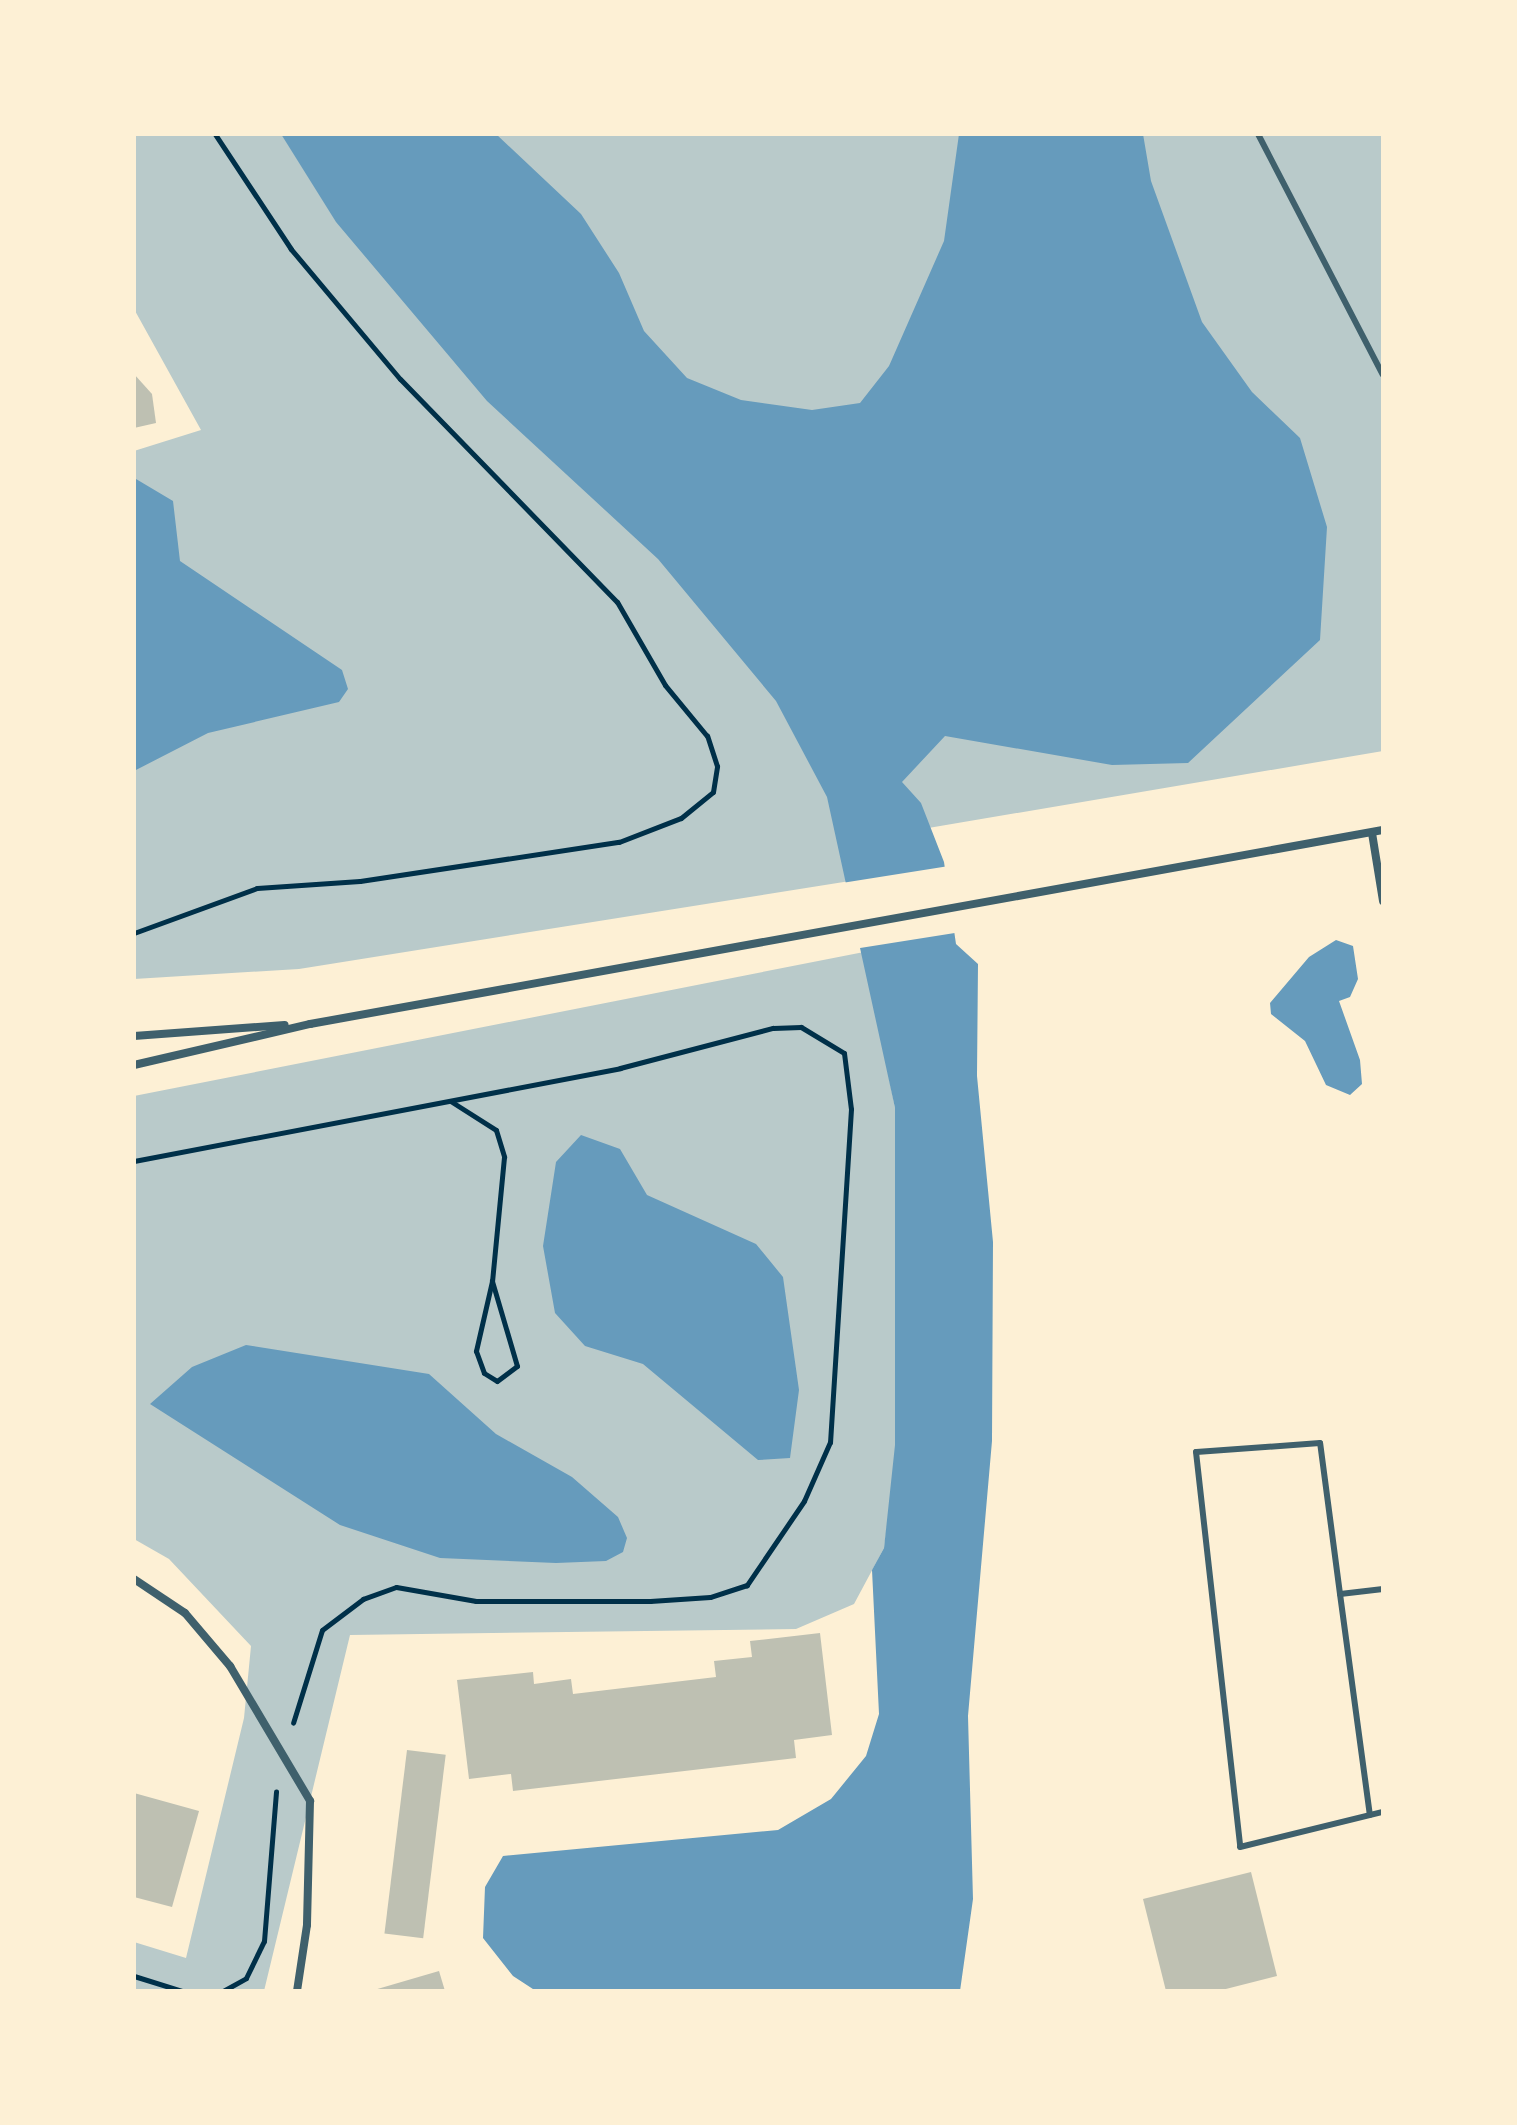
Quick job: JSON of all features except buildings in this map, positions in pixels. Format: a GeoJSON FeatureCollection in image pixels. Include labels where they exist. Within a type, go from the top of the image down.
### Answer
{"type":"FeatureCollection","features":[{"type":"Feature","properties":{"kind":"street"},"geometry":{"type":"LineString","coordinates":[[134,1065],[310,1024],[1383,830]]}},
{"type":"Feature","properties":{"kind":"street"},"geometry":{"type":"LineString","coordinates":[[1372,833],[1383,901]]}},
{"type":"Feature","properties":{"kind":"street"},"geometry":{"type":"LineString","coordinates":[[134,1036],[310,1024]]}},
{"type":"Feature","properties":{"kind":"street"},"geometry":{"type":"LineString","coordinates":[[134,1579],[185,1613],[284,1749],[310,1801],[307,1925],[297,1991]]}},
{"type":"Feature","properties":{"kind":"lane"},"geometry":{"type":"LineString","coordinates":[[1258,134],[1383,375]]}},
{"type":"Feature","properties":{"kind":"lane"},"geometry":{"type":"LineString","coordinates":[[1370,1815],[1320,1443],[1196,1452],[1240,1847],[1383,1812]]}},
{"type":"Feature","properties":{"kind":"lane"},"geometry":{"type":"LineString","coordinates":[[1340,1594],[1383,1589]]}},
{"type":"Feature","properties":{"kind":"path"},"geometry":{"type":"LineString","coordinates":[[134,933],[257,888],[360,881],[619,842],[681,818],[713,792],[717,766],[707,736],[665,685],[617,602],[400,379],[291,249],[215,134]]}},
{"type":"Feature","properties":{"kind":"path"},"geometry":{"type":"LineString","coordinates":[[134,1161],[451,1101],[773,1028],[801,1027],[844,1053],[851,1109],[830,1442],[804,1501],[747,1585],[710,1597],[650,1601],[476,1601],[396,1587],[363,1599],[322,1630],[284,1749],[272,1810],[264,1941],[246,1978],[223,1991]]}},
{"type":"Feature","properties":{"kind":"path"},"geometry":{"type":"LineString","coordinates":[[451,1101],[496,1130],[504,1157],[492,1281],[476,1351],[484,1373],[497,1381],[517,1366],[492,1281]]}},
{"type":"Feature","properties":{"kind":"path"},"geometry":{"type":"LineString","coordinates":[[134,1976],[182,1991]]}},
{"type":"Feature","properties":{"kind":"shaded area"},"geometry":{"type":"Polygon","coordinates":[[[134,134],[1383,134],[1383,751],[846,842],[850,881],[299,969],[134,979],[134,451],[201,430],[134,309],[134,134]]]}},
{"type":"Feature","properties":{"kind":"shaded area"},"geometry":{"type":"Polygon","coordinates":[[[864,952],[895,1108],[895,1469],[884,1548],[854,1604],[796,1629],[350,1635],[264,1991],[134,1991],[134,1942],[186,1958],[244,1718],[251,1646],[169,1559],[134,1539],[134,1096],[864,952]]]}},
{"type":"Feature","properties":{"kind":"water"},"geometry":{"type":"Polygon","coordinates":[[[281,134],[496,134],[581,214],[619,273],[644,331],[687,378],[741,400],[812,410],[860,403],[889,366],[944,241],[959,134],[1143,134],[1151,181],[1202,322],[1252,392],[1300,438],[1327,527],[1320,640],[1188,763],[1112,765],[945,736],[902,782],[921,803],[944,862],[956,944],[978,964],[977,1076],[993,1242],[992,1441],[968,1716],[973,1899],[960,1991],[536,1991],[513,1976],[483,1938],[485,1887],[503,1856],[778,1830],[831,1799],[866,1756],[879,1714],[872,1570],[884,1548],[895,1445],[895,1108],[827,797],[776,701],[658,559],[487,401],[336,222],[281,134]]]}},
{"type":"Feature","properties":{"kind":"water"},"geometry":{"type":"Polygon","coordinates":[[[136,479],[173,501],[180,561],[342,670],[348,689],[339,702],[208,733],[134,771],[136,479]]]}},
{"type":"Feature","properties":{"kind":"water"},"geometry":{"type":"Polygon","coordinates":[[[1336,940],[1353,946],[1358,979],[1350,997],[1339,1001],[1360,1060],[1362,1084],[1350,1095],[1326,1085],[1305,1041],[1271,1014],[1270,1003],[1309,957],[1336,940]]]}},
{"type":"Feature","properties":{"kind":"water"},"geometry":{"type":"Polygon","coordinates":[[[581,1135],[620,1149],[647,1195],[756,1244],[783,1277],[799,1390],[790,1458],[758,1460],[643,1364],[585,1346],[555,1313],[543,1246],[556,1162],[581,1135]]]}},
{"type":"Feature","properties":{"kind":"water"},"geometry":{"type":"Polygon","coordinates":[[[246,1345],[429,1374],[496,1434],[572,1477],[618,1517],[627,1538],[623,1552],[606,1561],[556,1563],[440,1558],[340,1525],[150,1404],[192,1367],[246,1345]]]}},
{"type":"Feature","properties":{"kind":"pier"},"geometry":{"type":"Polygon","coordinates":[[[949,866],[959,932],[854,949],[843,883],[949,866]]]}}]}
